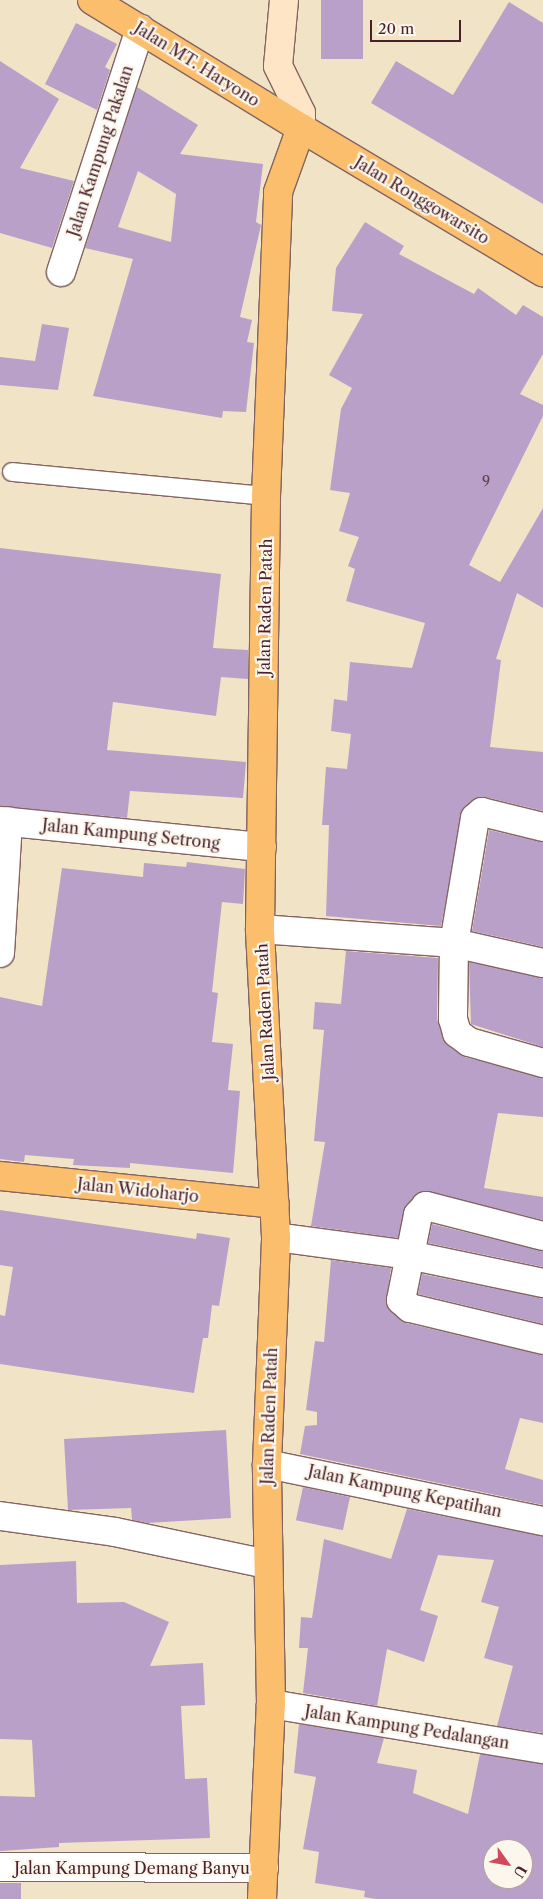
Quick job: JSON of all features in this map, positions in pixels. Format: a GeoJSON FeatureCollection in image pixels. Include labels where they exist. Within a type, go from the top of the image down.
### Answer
{"type":"FeatureCollection","features":[{"type":"Feature","properties":{"kind":"main road","name":"Jalan MT. Haryono"},"geometry":{"type":"LineString","coordinates":[[92,0],[301,128]]}},
{"type":"Feature","properties":{"kind":"main road"},"geometry":{"type":"LineString","coordinates":[[284,0],[278,66],[300,114],[301,128]]}},
{"type":"Feature","properties":{"kind":"main road","name":"Jalan Ronggowarsito"},"geometry":{"type":"LineString","coordinates":[[301,128],[543,272]]}},
{"type":"Feature","properties":{"kind":"main road","name":"Jalan Raden Patah"},"geometry":{"type":"LineString","coordinates":[[262,1899],[271,1704],[267,1564],[267,1464],[276,1237],[260,929],[266,496],[278,192],[301,128]]}},
{"type":"Feature","properties":{"kind":"main road","name":"Jalan Widoharjo"},"geometry":{"type":"LineString","coordinates":[[0,1176],[275,1204]]}},
{"type":"Feature","properties":{"kind":"street","name":"Jalan Kampung Pakalan"},"geometry":{"type":"LineString","coordinates":[[61,272],[140,29]]}},
{"type":"Feature","properties":{"kind":"street"},"geometry":{"type":"LineString","coordinates":[[543,827],[477,814],[454,943],[457,1033],[480,1046],[543,1062]]}},
{"type":"Feature","properties":{"kind":"street","name":"Jalan Kampung Setrong"},"geometry":{"type":"LineString","coordinates":[[4,821],[262,847]]}},
{"type":"Feature","properties":{"kind":"street"},"geometry":{"type":"LineString","coordinates":[[0,953],[4,821]]}},
{"type":"Feature","properties":{"kind":"street"},"geometry":{"type":"LineString","coordinates":[[260,929],[454,943],[543,963]]}},
{"type":"Feature","properties":{"kind":"street"},"geometry":{"type":"LineString","coordinates":[[543,1236],[431,1205],[418,1215],[401,1300],[405,1306],[543,1340]]}},
{"type":"Feature","properties":{"kind":"street"},"geometry":{"type":"LineString","coordinates":[[276,1237],[409,1255],[543,1283]]}},
{"type":"Feature","properties":{"kind":"street","name":"Jalan Kampung Kepatihan"},"geometry":{"type":"LineString","coordinates":[[267,1464],[543,1521]]}},
{"type":"Feature","properties":{"kind":"street"},"geometry":{"type":"LineString","coordinates":[[0,1516],[115,1532],[267,1564]]}},
{"type":"Feature","properties":{"kind":"street","name":"Jalan Kampung Pedalangan"},"geometry":{"type":"LineString","coordinates":[[271,1704],[543,1749]]}},
{"type":"Feature","properties":{"kind":"street","name":"Jalan Kampung Demang Banyu"},"geometry":{"type":"LineString","coordinates":[[0,1867],[264,1868]]}},
{"type":"Feature","properties":{"kind":"lane"},"geometry":{"type":"LineString","coordinates":[[12,472],[266,496]]}},
{"type":"Feature","properties":{"kind":"building"},"geometry":{"type":"Polygon","coordinates":[[[321,0],[363,0],[363,59],[321,59],[321,0]]]}},
{"type":"Feature","properties":{"kind":"building"},"geometry":{"type":"Polygon","coordinates":[[[509,2],[543,23],[543,204],[371,103],[396,61],[453,95],[509,2]]]}},
{"type":"Feature","properties":{"kind":"building"},"geometry":{"type":"Polygon","coordinates":[[[76,23],[117,44],[105,67],[110,70],[97,110],[45,84],[76,23]]]}},
{"type":"Feature","properties":{"kind":"building"},"geometry":{"type":"Polygon","coordinates":[[[0,61],[59,99],[20,168],[74,181],[52,248],[0,233],[0,61]]]}},
{"type":"Feature","properties":{"kind":"building"},"geometry":{"type":"Polygon","coordinates":[[[137,87],[198,125],[180,154],[263,164],[256,222],[261,225],[240,317],[252,320],[247,342],[254,343],[246,412],[223,411],[222,418],[93,396],[133,259],[85,248],[137,87]],[[138,171],[118,227],[171,242],[176,194],[138,171]]]}},
{"type":"Feature","properties":{"kind":"building"},"geometry":{"type":"Polygon","coordinates":[[[365,222],[404,246],[399,254],[474,294],[478,288],[516,315],[523,305],[543,317],[543,354],[520,394],[543,405],[543,416],[469,565],[500,582],[543,508],[543,608],[517,593],[496,659],[501,660],[490,747],[543,752],[543,811],[485,797],[465,806],[441,926],[326,916],[329,825],[322,825],[326,767],[347,769],[351,734],[331,731],[334,699],[347,701],[350,662],[412,668],[425,623],[346,601],[355,569],[348,566],[359,537],[339,531],[350,493],[330,490],[341,409],[352,388],[329,375],[363,314],[332,311],[336,268],[365,222]]]}},
{"type":"Feature","properties":{"kind":"building"},"geometry":{"type":"Polygon","coordinates":[[[42,324],[69,328],[58,390],[0,385],[0,357],[35,361],[42,324]]]}},
{"type":"Feature","properties":{"kind":"building"},"geometry":{"type":"Polygon","coordinates":[[[0,548],[221,574],[213,648],[248,650],[248,679],[221,677],[216,716],[113,702],[107,750],[246,762],[243,798],[130,791],[127,818],[0,806],[0,548]]]}},
{"type":"Feature","properties":{"kind":"building"},"geometry":{"type":"Polygon","coordinates":[[[489,830],[543,842],[543,947],[472,931],[489,830]]]}},
{"type":"Feature","properties":{"kind":"building"},"geometry":{"type":"Polygon","coordinates":[[[187,862],[245,869],[243,904],[222,902],[212,992],[218,993],[212,1042],[233,1044],[228,1090],[240,1091],[233,1173],[130,1163],[130,1168],[73,1165],[74,1159],[25,1155],[24,1162],[0,1159],[0,997],[42,1006],[62,868],[143,877],[144,863],[186,867],[187,862]]]}},
{"type":"Feature","properties":{"kind":"building"},"geometry":{"type":"Polygon","coordinates":[[[346,951],[438,958],[437,1019],[447,1045],[465,1057],[543,1078],[543,1117],[498,1113],[484,1188],[543,1197],[543,1220],[422,1191],[406,1205],[398,1238],[311,1226],[325,1142],[314,1141],[324,1030],[313,1029],[315,1002],[341,1004],[346,951]]]}},
{"type":"Feature","properties":{"kind":"building"},"geometry":{"type":"Polygon","coordinates":[[[469,962],[543,978],[543,1047],[471,1024],[469,962]]]}},
{"type":"Feature","properties":{"kind":"building"},"geometry":{"type":"Polygon","coordinates":[[[0,1210],[196,1239],[197,1233],[230,1238],[219,1306],[212,1305],[208,1338],[203,1338],[194,1393],[0,1364],[0,1315],[5,1316],[13,1267],[0,1265],[0,1210]]]}},
{"type":"Feature","properties":{"kind":"building"},"geometry":{"type":"Polygon","coordinates":[[[432,1224],[543,1251],[543,1267],[428,1243],[432,1224]]]}},
{"type":"Feature","properties":{"kind":"building"},"geometry":{"type":"Polygon","coordinates":[[[331,1260],[391,1268],[386,1304],[406,1323],[543,1355],[543,1423],[520,1418],[505,1469],[543,1480],[543,1505],[300,1454],[305,1426],[317,1425],[317,1412],[306,1410],[315,1341],[324,1342],[331,1260]]]}},
{"type":"Feature","properties":{"kind":"building"},"geometry":{"type":"Polygon","coordinates":[[[422,1274],[543,1298],[543,1324],[418,1294],[422,1274]]]}},
{"type":"Feature","properties":{"kind":"building"},"geometry":{"type":"Polygon","coordinates":[[[226,1430],[231,1518],[147,1523],[132,1520],[131,1508],[68,1510],[64,1439],[226,1430]]]}},
{"type":"Feature","properties":{"kind":"building"},"geometry":{"type":"Polygon","coordinates":[[[303,1487],[350,1497],[343,1530],[296,1520],[303,1487]]]}},
{"type":"Feature","properties":{"kind":"building"},"geometry":{"type":"Polygon","coordinates":[[[407,1509],[543,1536],[543,1733],[497,1726],[513,1666],[484,1658],[499,1607],[481,1602],[494,1560],[438,1555],[420,1610],[438,1616],[424,1662],[387,1649],[377,1706],[303,1693],[308,1648],[299,1648],[301,1617],[312,1618],[324,1539],[391,1559],[407,1509]]]}},
{"type":"Feature","properties":{"kind":"building"},"geometry":{"type":"Polygon","coordinates":[[[76,1561],[77,1603],[124,1602],[169,1622],[150,1666],[203,1663],[205,1705],[181,1706],[185,1779],[207,1778],[210,1838],[59,1843],[59,1847],[0,1851],[0,1796],[35,1797],[32,1740],[0,1739],[0,1565],[76,1561]]]}},
{"type":"Feature","properties":{"kind":"building"},"geometry":{"type":"Polygon","coordinates":[[[299,1724],[384,1738],[377,1763],[417,1770],[413,1793],[468,1814],[480,1754],[543,1764],[543,1899],[376,1899],[364,1897],[365,1891],[315,1883],[319,1852],[303,1849],[316,1777],[294,1773],[299,1724]]]}},
{"type":"Feature","properties":{"kind":"building"},"geometry":{"type":"Polygon","coordinates":[[[0,1883],[21,1883],[21,1899],[0,1899],[0,1883]]]}}]}
